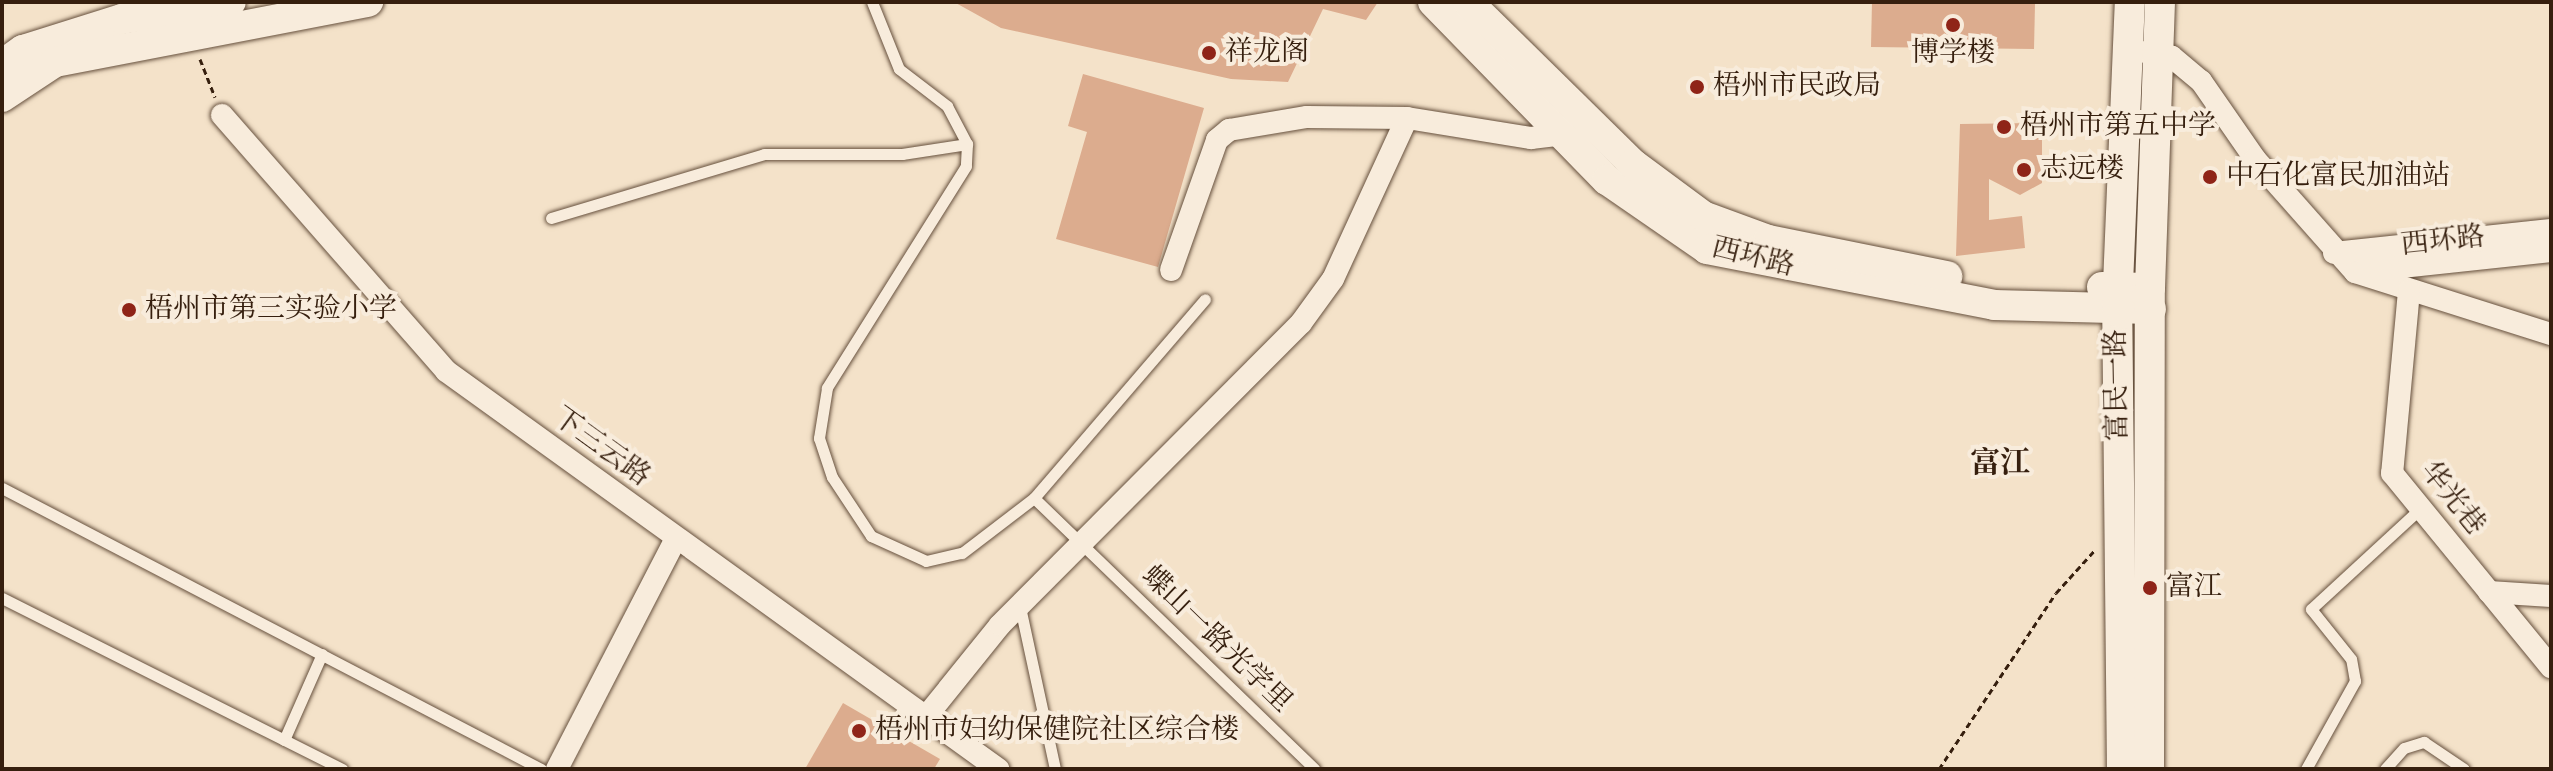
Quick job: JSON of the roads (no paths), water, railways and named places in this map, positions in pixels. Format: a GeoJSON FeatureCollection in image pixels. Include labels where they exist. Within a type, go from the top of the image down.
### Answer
{"type":"FeatureCollection","features":[{"type":"Feature","properties":{"kind":"main road"},"geometry":{"type":"LineString","coordinates":[[2,97],[55,62],[128,43],[186,14],[231,2]]}},
{"type":"Feature","properties":{"kind":"main road"},"geometry":{"type":"LineString","coordinates":[[2,65],[23,50],[122,19],[365,2]]}},
{"type":"Feature","properties":{"kind":"main road","name":"西环路"},"geometry":{"type":"LineString","coordinates":[[1433,2],[1577,130],[1680,202],[1768,240],[1990,285],[2150,298]]}},
{"type":"Feature","properties":{"kind":"main road","name":"西环路"},"geometry":{"type":"LineString","coordinates":[[1468,2],[1577,130]]}},
{"type":"Feature","properties":{"kind":"main road","name":"富民一路"},"geometry":{"type":"LineString","coordinates":[[2130,2],[2143,52],[2150,298],[2149,769]]}},
{"type":"Feature","properties":{"kind":"main road","name":"富民一路"},"geometry":{"type":"LineString","coordinates":[[2122,769],[2118,297],[2143,52],[2160,2]]}},
{"type":"Feature","properties":{"kind":"street"},"geometry":{"type":"LineString","coordinates":[[2143,52],[2201,81],[2334,253],[2355,272],[2551,334]]}},
{"type":"Feature","properties":{"kind":"street","name":"下三云路"},"geometry":{"type":"LineString","coordinates":[[222,115],[446,371],[675,540],[998,769]]}},
{"type":"Feature","properties":{"kind":"street"},"geometry":{"type":"LineString","coordinates":[[1171,270],[1217,140],[1229,130],[1307,117],[1407,118],[1577,130]]}},
{"type":"Feature","properties":{"kind":"street"},"geometry":{"type":"LineString","coordinates":[[925,718],[1020,606],[1083,546],[1301,323],[1333,279],[1407,118]]}},
{"type":"Feature","properties":{"kind":"street","name":"西环路"},"geometry":{"type":"LineString","coordinates":[[2334,253],[2551,230]]}},
{"type":"Feature","properties":{"kind":"street","name":"西环路"},"geometry":{"type":"LineString","coordinates":[[2355,272],[2551,251]]}},
{"type":"Feature","properties":{"kind":"street","name":"华光巷"},"geometry":{"type":"LineString","coordinates":[[2409,291],[2392,473],[2551,667]]}},
{"type":"Feature","properties":{"kind":"street"},"geometry":{"type":"LineString","coordinates":[[557,769],[675,540]]}},
{"type":"Feature","properties":{"kind":"street"},"geometry":{"type":"LineString","coordinates":[[2489,592],[2551,596]]}},
{"type":"Feature","properties":{"kind":"lane"},"geometry":{"type":"LineString","coordinates":[[872,2],[899,69],[947,106],[967,144],[966,166],[827,388],[819,438],[851,513],[896,553],[926,561],[962,553],[1034,498],[1205,299]]}},
{"type":"Feature","properties":{"kind":"lane"},"geometry":{"type":"LineString","coordinates":[[551,218],[764,154],[934,153],[967,144]]}},
{"type":"Feature","properties":{"kind":"lane"},"geometry":{"type":"LineString","coordinates":[[2,488],[541,769]]}},
{"type":"Feature","properties":{"kind":"lane","name":"蝶山一路光学里"},"geometry":{"type":"LineString","coordinates":[[1034,498],[1315,769]]}},
{"type":"Feature","properties":{"kind":"lane"},"geometry":{"type":"LineString","coordinates":[[2306,769],[2355,681],[2351,659],[2311,609],[2421,508]]}},
{"type":"Feature","properties":{"kind":"lane"},"geometry":{"type":"LineString","coordinates":[[2,598],[342,769]]}},
{"type":"Feature","properties":{"kind":"lane"},"geometry":{"type":"LineString","coordinates":[[1020,606],[1055,769]]}},
{"type":"Feature","properties":{"kind":"lane"},"geometry":{"type":"LineString","coordinates":[[284,740],[322,654]]}},
{"type":"Feature","properties":{"kind":"lane"},"geometry":{"type":"LineString","coordinates":[[2385,769],[2404,748],[2424,742],[2464,769]]}},
{"type":"Feature","properties":{"kind":"place","name":"博学楼"},"geometry":{"type":"Point","coordinates":[1953,25]}},
{"type":"Feature","properties":{"kind":"place","name":"祥龙阁"},"geometry":{"type":"Point","coordinates":[1209,53]}},
{"type":"Feature","properties":{"kind":"place","name":"梧州市民政局"},"geometry":{"type":"Point","coordinates":[1697,87]}},
{"type":"Feature","properties":{"kind":"place","name":"梧州市第五中学"},"geometry":{"type":"Point","coordinates":[2004,127]}},
{"type":"Feature","properties":{"kind":"place","name":"志远楼"},"geometry":{"type":"Point","coordinates":[2024,170]}},
{"type":"Feature","properties":{"kind":"place","name":"中石化富民加油站"},"geometry":{"type":"Point","coordinates":[2210,177]}},
{"type":"Feature","properties":{"kind":"place","name":"梧州市第三实验小学"},"geometry":{"type":"Point","coordinates":[129,310]}},
{"type":"Feature","properties":{"kind":"place","name":"富江"},"geometry":{"type":"Point","coordinates":[2150,588]}},
{"type":"Feature","properties":{"kind":"place","name":"梧州市妇幼保健院社区综合楼"},"geometry":{"type":"Point","coordinates":[859,731]}},
{"type":"Feature","properties":{"kind":"district","name":"富江"},"geometry":{"type":"Point","coordinates":[2000,464]}}]}
